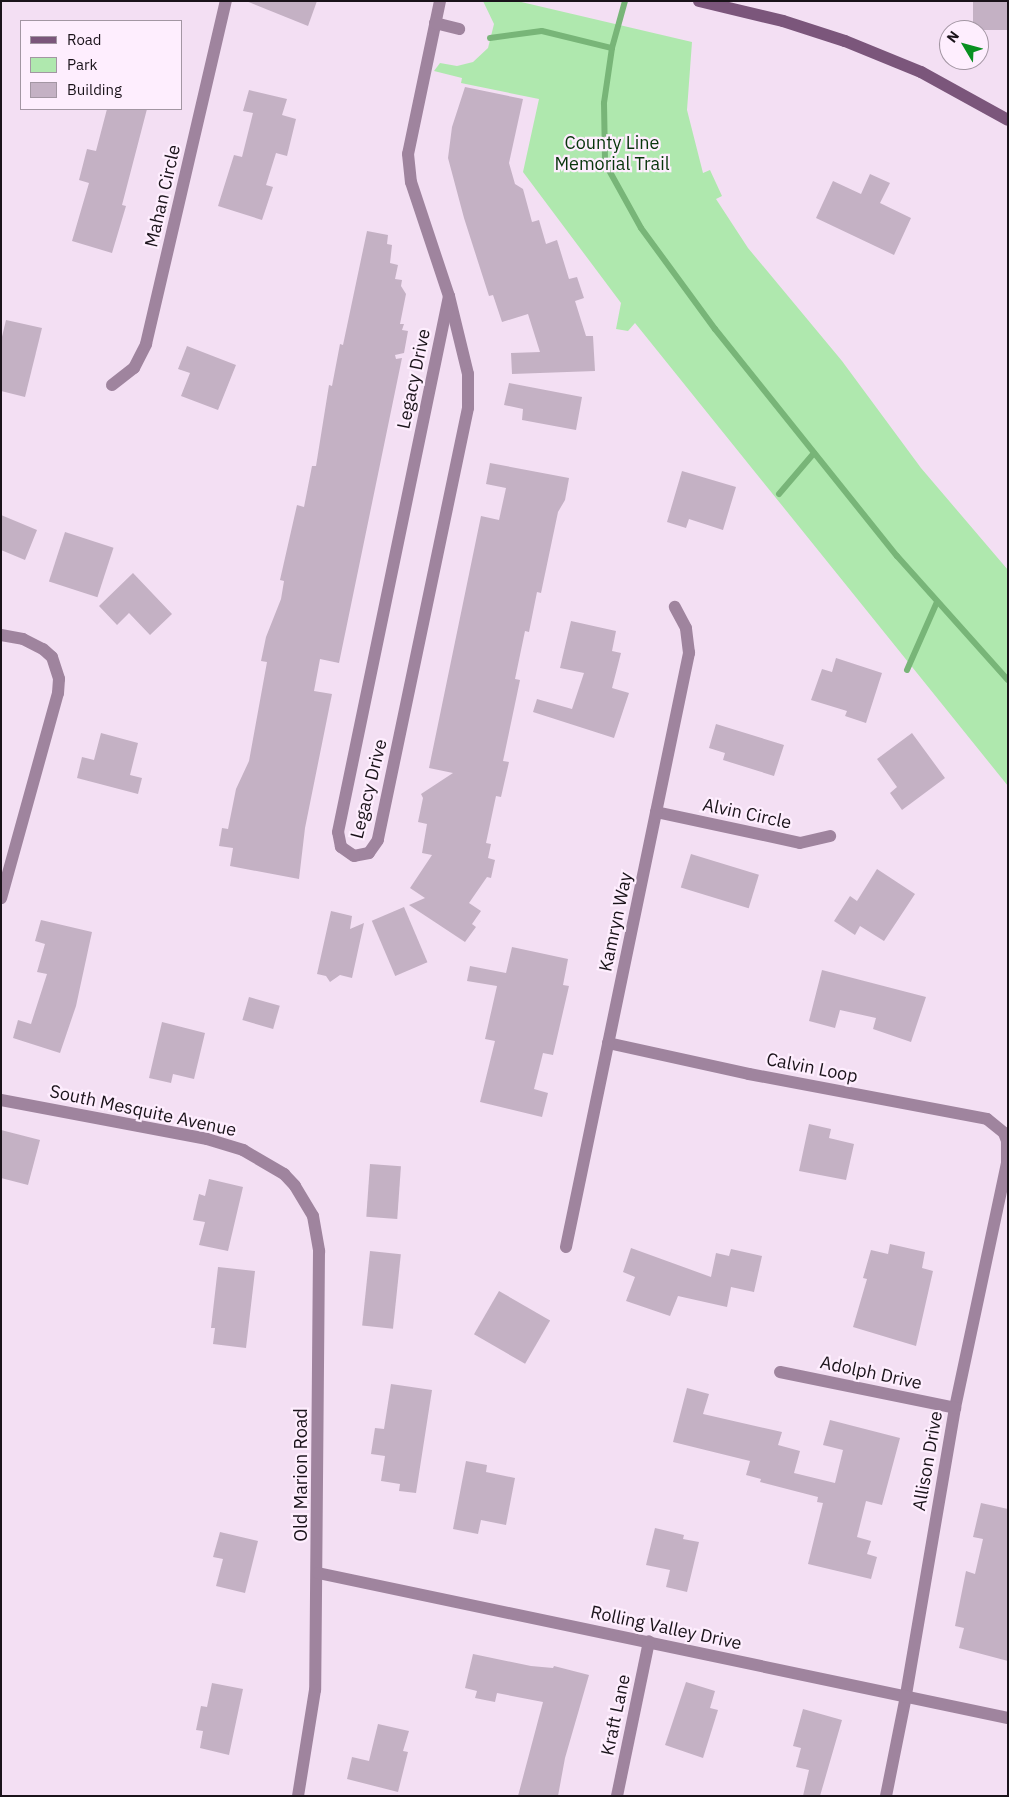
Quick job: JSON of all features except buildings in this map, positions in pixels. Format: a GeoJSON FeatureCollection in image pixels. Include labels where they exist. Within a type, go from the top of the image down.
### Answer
{"type":"FeatureCollection","features":[{"type":"Feature","properties":{"kind":"street","name":"Mahan Circle"},"geometry":{"type":"LineString","coordinates":[[112,385],[134,368],[146,344],[226,1]]}},
{"type":"Feature","properties":{"kind":"street","name":"Legacy Drive"},"geometry":{"type":"LineString","coordinates":[[440,1],[409,139],[408,168],[449,296],[468,374],[468,408],[378,840],[369,853],[354,856],[341,847],[338,832],[449,296]]}},
{"type":"Feature","properties":{"kind":"street"},"geometry":{"type":"LineString","coordinates":[[699,1],[783,21],[845,41],[921,72],[1008,120]]}},
{"type":"Feature","properties":{"kind":"street"},"geometry":{"type":"LineString","coordinates":[[435,23],[460,29]]}},
{"type":"Feature","properties":{"kind":"street","name":"Kamryn Way"},"geometry":{"type":"LineString","coordinates":[[566,1247],[689,653],[686,628],[675,606]]}},
{"type":"Feature","properties":{"kind":"street"},"geometry":{"type":"LineString","coordinates":[[1,635],[23,638],[43,649],[52,657],[59,679],[58,694],[1,898]]}},
{"type":"Feature","properties":{"kind":"street","name":"Alvin Circle"},"geometry":{"type":"LineString","coordinates":[[656,812],[800,843],[830,836]]}},
{"type":"Feature","properties":{"kind":"street","name":"Calvin Loop"},"geometry":{"type":"LineString","coordinates":[[608,1043],[749,1074],[979,1117],[987,1119],[1004,1133]]}},
{"type":"Feature","properties":{"kind":"street","name":"South Mesquite Avenue"},"geometry":{"type":"LineString","coordinates":[[1,1100],[206,1139],[250,1153],[275,1166]]}},
{"type":"Feature","properties":{"kind":"street","name":"Allison Drive"},"geometry":{"type":"LineString","coordinates":[[886,1796],[906,1696],[955,1408],[1007,1163],[1007,1142],[1004,1133]]}},
{"type":"Feature","properties":{"kind":"street","name":"Old Marion Road"},"geometry":{"type":"LineString","coordinates":[[275,1166],[305,1200],[317,1232],[318,1573],[315,1690],[298,1796]]}},
{"type":"Feature","properties":{"kind":"street","name":"Adolph Drive"},"geometry":{"type":"LineString","coordinates":[[780,1372],[955,1408]]}},
{"type":"Feature","properties":{"kind":"street","name":"Rolling Valley Drive"},"geometry":{"type":"LineString","coordinates":[[318,1573],[649,1641],[1008,1718]]}},
{"type":"Feature","properties":{"kind":"street","name":"Kraft Lane"},"geometry":{"type":"LineString","coordinates":[[617,1796],[649,1641]]}},
{"type":"Feature","properties":{"kind":"green space","name":"County Line Memorial Trail"},"geometry":{"type":"Polygon","coordinates":[[[483,1],[517,1],[692,42],[687,110],[703,173],[710,170],[722,196],[716,199],[748,248],[842,361],[921,468],[1008,570],[1008,786],[635,323],[628,331],[616,329],[621,303],[523,172],[539,99],[461,83],[462,78],[434,71],[440,63],[457,66],[473,62],[488,48],[494,24],[483,1]]]}},
{"type":"Feature","properties":{"kind":"waterway"},"geometry":{"type":"LineString","coordinates":[[625,1],[612,48],[604,103],[605,163],[641,228],[715,329],[897,556],[1008,680]]}},
{"type":"Feature","properties":{"kind":"waterway"},"geometry":{"type":"LineString","coordinates":[[490,38],[542,31],[612,48]]}},
{"type":"Feature","properties":{"kind":"waterway"},"geometry":{"type":"LineString","coordinates":[[779,494],[814,453]]}},
{"type":"Feature","properties":{"kind":"waterway"},"geometry":{"type":"LineString","coordinates":[[907,670],[937,602]]}}]}
